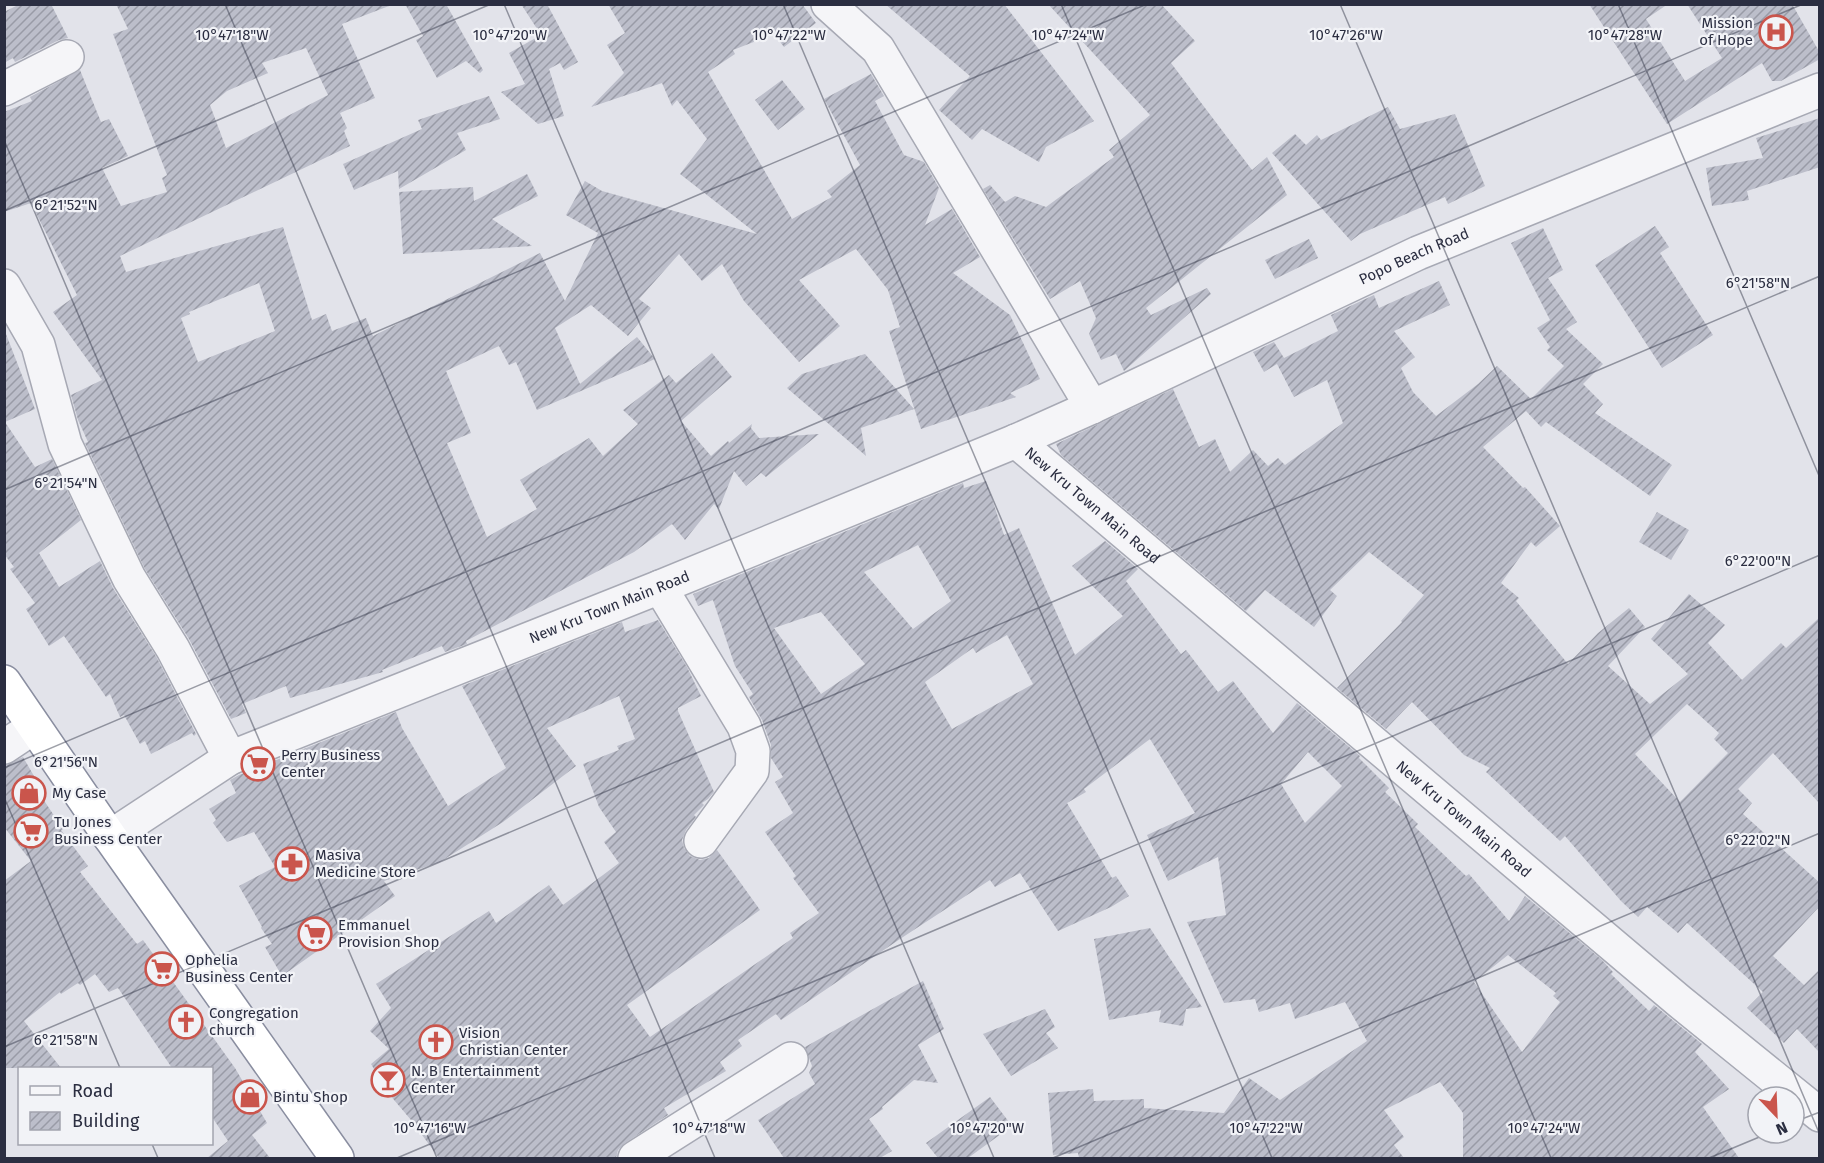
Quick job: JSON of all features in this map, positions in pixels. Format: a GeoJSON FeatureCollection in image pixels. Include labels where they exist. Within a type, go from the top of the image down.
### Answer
{"type":"FeatureCollection","features":[{"type":"Feature","properties":{"kind":"highway"},"geometry":{"type":"LineString","coordinates":[[4,682],[110,837],[337,1158]]}},
{"type":"Feature","properties":{"kind":"street"},"geometry":{"type":"LineString","coordinates":[[828,4],[878,49],[1092,407]]}},
{"type":"Feature","properties":{"kind":"street"},"geometry":{"type":"LineString","coordinates":[[4,89],[67,57]]}},
{"type":"Feature","properties":{"kind":"street","name":"Popo Beach Road"},"geometry":{"type":"LineString","coordinates":[[1016,441],[1418,253],[1820,90]]}},
{"type":"Feature","properties":{"kind":"street"},"geometry":{"type":"LineString","coordinates":[[4,286],[38,345],[65,444],[129,578],[172,649],[230,758]]}},
{"type":"Feature","properties":{"kind":"street","name":"New Kru Town Main Road"},"geometry":{"type":"LineString","coordinates":[[110,837],[230,758],[660,587],[1016,441],[1679,1001],[1820,1115]]}},
{"type":"Feature","properties":{"kind":"street"},"geometry":{"type":"LineString","coordinates":[[660,587],[744,726],[753,751],[752,771],[701,841]]}},
{"type":"Feature","properties":{"kind":"street"},"geometry":{"type":"LineString","coordinates":[[4,747],[34,727]]}},
{"type":"Feature","properties":{"kind":"street"},"geometry":{"type":"LineString","coordinates":[[635,1158],[791,1059]]}},
{"type":"Feature","properties":{"kind":"building"},"geometry":{"type":"Polygon","coordinates":[[[20,4],[51,4],[68,38],[59,40],[15,62],[13,58],[4,63],[4,12],[20,4]]]}},
{"type":"Feature","properties":{"kind":"building"},"geometry":{"type":"Polygon","coordinates":[[[116,4],[388,4],[389,6],[342,24],[375,98],[340,113],[347,128],[344,131],[350,146],[120,256],[126,272],[283,227],[312,320],[326,314],[332,331],[366,318],[373,336],[540,253],[565,301],[598,233],[566,215],[585,181],[602,191],[757,234],[680,174],[707,139],[677,100],[672,106],[662,83],[591,107],[624,73],[607,45],[625,33],[608,4],[802,4],[816,23],[784,47],[774,34],[733,50],[735,54],[708,72],[792,219],[832,197],[827,191],[860,165],[824,99],[871,74],[884,96],[875,101],[904,155],[924,162],[939,188],[925,225],[952,209],[980,257],[953,273],[1010,315],[1040,379],[1010,393],[1016,397],[921,429],[889,331],[900,327],[888,290],[856,249],[799,280],[840,326],[799,362],[744,301],[722,264],[702,281],[679,254],[639,299],[651,308],[628,336],[591,305],[555,328],[580,384],[637,337],[655,359],[537,410],[516,362],[509,365],[499,346],[446,371],[471,433],[447,443],[487,537],[537,509],[520,480],[589,438],[603,456],[638,424],[623,410],[669,375],[676,383],[712,353],[732,377],[681,421],[711,456],[752,424],[751,428],[759,438],[819,434],[766,477],[761,473],[746,486],[734,471],[719,509],[714,504],[685,540],[672,524],[634,552],[466,641],[467,644],[445,652],[442,646],[382,670],[383,672],[290,698],[286,686],[242,704],[246,713],[231,719],[189,639],[145,569],[85,443],[88,442],[78,420],[71,395],[102,380],[53,312],[77,295],[31,203],[4,212],[4,112],[32,101],[30,97],[80,70],[101,122],[109,119],[128,156],[102,168],[121,206],[167,192],[162,178],[167,175],[113,34],[128,29],[116,4]],[[306,48],[262,63],[268,73],[227,91],[210,105],[226,148],[328,95],[306,48]],[[259,283],[189,312],[190,314],[181,318],[198,362],[275,331],[259,283]]]}},
{"type":"Feature","properties":{"kind":"building"},"geometry":{"type":"Polygon","coordinates":[[[405,4],[446,4],[483,70],[480,73],[466,61],[437,78],[416,40],[423,36],[405,4]]]}},
{"type":"Feature","properties":{"kind":"building"},"geometry":{"type":"Polygon","coordinates":[[[521,4],[547,4],[578,62],[564,70],[560,63],[549,69],[564,116],[538,124],[501,92],[525,84],[509,53],[541,35],[521,4]]]}},
{"type":"Feature","properties":{"kind":"building"},"geometry":{"type":"Polygon","coordinates":[[[885,4],[1004,4],[1094,121],[1046,147],[1039,162],[982,129],[972,140],[939,110],[970,76],[885,4]]]}},
{"type":"Feature","properties":{"kind":"building"},"geometry":{"type":"Polygon","coordinates":[[[1048,4],[1161,4],[1195,41],[1171,63],[1252,170],[1267,157],[1287,195],[1146,308],[1151,315],[1207,288],[1211,294],[1124,371],[1116,354],[1101,360],[1089,334],[1096,318],[1080,281],[1050,299],[983,189],[990,185],[1005,202],[1015,196],[1046,207],[1114,157],[1109,150],[1150,115],[1048,4]]]}},
{"type":"Feature","properties":{"kind":"building"},"geometry":{"type":"Polygon","coordinates":[[[1589,4],[1668,4],[1646,19],[1685,81],[1722,58],[1687,4],[1792,4],[1820,53],[1820,59],[1781,81],[1772,81],[1762,63],[1667,124],[1589,4]]]}},
{"type":"Feature","properties":{"kind":"building"},"geometry":{"type":"Polygon","coordinates":[[[782,80],[805,109],[778,130],[755,100],[782,80]]]}},
{"type":"Feature","properties":{"kind":"building"},"geometry":{"type":"Polygon","coordinates":[[[489,96],[500,119],[457,133],[466,150],[399,189],[398,171],[354,190],[343,164],[422,129],[418,120],[489,96]]]}},
{"type":"Feature","properties":{"kind":"building"},"geometry":{"type":"Polygon","coordinates":[[[1388,107],[1400,129],[1455,114],[1485,186],[1448,204],[1445,197],[1360,234],[1351,241],[1272,153],[1295,134],[1306,145],[1317,135],[1321,140],[1388,107]]]}},
{"type":"Feature","properties":{"kind":"building"},"geometry":{"type":"Polygon","coordinates":[[[1820,118],[1820,167],[1747,191],[1749,200],[1712,206],[1706,168],[1763,158],[1756,138],[1820,118]]]}},
{"type":"Feature","properties":{"kind":"building"},"geometry":{"type":"Polygon","coordinates":[[[527,174],[538,196],[492,219],[532,246],[403,254],[399,192],[473,187],[474,201],[527,174]]]}},
{"type":"Feature","properties":{"kind":"building"},"geometry":{"type":"Polygon","coordinates":[[[1655,226],[1669,247],[1660,253],[1713,335],[1662,368],[1595,265],[1655,226]]]}},
{"type":"Feature","properties":{"kind":"building"},"geometry":{"type":"Polygon","coordinates":[[[1543,228],[1563,270],[1548,278],[1577,322],[1566,329],[1603,364],[1583,384],[1603,404],[1595,413],[1672,465],[1650,496],[1546,422],[1541,427],[1526,411],[1483,447],[1523,488],[1525,487],[1560,526],[1536,547],[1531,542],[1501,583],[1519,598],[1516,601],[1568,664],[1598,633],[1629,608],[1645,627],[1608,666],[1650,704],[1688,674],[1651,639],[1689,594],[1725,625],[1708,643],[1742,680],[1781,643],[1786,648],[1820,617],[1820,804],[1773,753],[1738,789],[1752,803],[1743,814],[1820,883],[1820,906],[1773,956],[1804,985],[1820,969],[1820,1053],[1797,1029],[1784,1043],[1747,1008],[1763,992],[1687,923],[1678,933],[1647,907],[1638,917],[1621,901],[1565,836],[1560,841],[1486,772],[1490,768],[1464,755],[1412,702],[1386,729],[1337,688],[1402,622],[1424,595],[1369,552],[1330,590],[1337,596],[1314,627],[1265,590],[1246,611],[1061,455],[1056,444],[1173,389],[1199,447],[1215,439],[1230,472],[1253,450],[1268,466],[1278,458],[1285,465],[1343,423],[1327,380],[1294,397],[1277,364],[1264,372],[1253,352],[1274,342],[1284,358],[1338,331],[1331,315],[1374,295],[1379,308],[1439,281],[1450,305],[1394,331],[1415,357],[1401,368],[1413,392],[1436,416],[1478,384],[1497,366],[1531,399],[1564,366],[1547,350],[1550,347],[1537,328],[1550,320],[1511,243],[1543,228]],[[1687,704],[1635,754],[1680,802],[1728,753],[1714,739],[1719,733],[1687,704]]]}},
{"type":"Feature","properties":{"kind":"building"},"geometry":{"type":"Polygon","coordinates":[[[1309,239],[1318,258],[1275,279],[1265,260],[1309,239]]]}},
{"type":"Feature","properties":{"kind":"building"},"geometry":{"type":"Polygon","coordinates":[[[6,334],[35,409],[5,422],[35,467],[52,459],[81,520],[39,553],[59,587],[100,561],[113,588],[157,658],[196,734],[194,736],[192,733],[151,754],[145,741],[140,744],[124,715],[120,717],[110,694],[106,697],[64,636],[49,646],[26,609],[35,603],[10,569],[14,567],[4,554],[4,335],[6,334]]]}},
{"type":"Feature","properties":{"kind":"building"},"geometry":{"type":"Polygon","coordinates":[[[865,354],[914,409],[861,428],[866,456],[787,388],[802,374],[865,354]]]}},
{"type":"Feature","properties":{"kind":"building"},"geometry":{"type":"Polygon","coordinates":[[[986,481],[1004,535],[1019,528],[1075,655],[1123,616],[1072,566],[1105,541],[1138,569],[1126,581],[1181,654],[1186,650],[1218,692],[1233,681],[1273,733],[1297,703],[1360,756],[1359,758],[1389,788],[1385,792],[1418,824],[1415,827],[1466,876],[1469,874],[1509,921],[1525,896],[1602,960],[1613,972],[1611,974],[1649,1011],[1654,1005],[1702,1044],[1695,1052],[1729,1089],[1703,1107],[1739,1158],[1463,1158],[1463,1113],[1440,1082],[1384,1110],[1404,1137],[1394,1145],[1404,1158],[1079,1158],[1078,1153],[1053,1155],[1048,1093],[1093,1089],[1094,1101],[1144,1099],[1144,1108],[1224,1113],[1249,1078],[1280,1100],[1367,1041],[1345,1002],[1295,1019],[1290,1003],[1259,1012],[1255,999],[1224,1003],[1187,922],[1226,915],[1218,857],[1168,881],[1147,835],[1195,813],[1150,739],[1084,789],[1086,792],[1067,803],[1112,878],[1116,876],[1129,896],[1111,907],[1058,931],[1020,873],[995,887],[990,880],[781,1020],[776,1014],[738,1040],[742,1046],[720,1062],[726,1071],[664,1108],[668,1115],[625,1143],[618,1150],[616,1158],[439,1158],[389,1094],[371,1064],[389,1049],[370,1031],[391,1008],[376,984],[489,911],[496,923],[549,885],[563,905],[619,863],[604,842],[616,832],[599,807],[583,764],[619,750],[617,746],[635,739],[619,696],[547,728],[576,766],[503,822],[440,862],[384,881],[395,896],[282,976],[265,947],[272,944],[239,886],[275,867],[254,832],[227,842],[213,823],[216,820],[209,809],[236,793],[230,780],[396,712],[402,728],[448,806],[506,768],[462,686],[622,622],[625,632],[658,620],[687,667],[701,696],[678,708],[678,711],[714,792],[702,803],[704,805],[694,815],[696,817],[682,840],[684,848],[690,856],[700,860],[709,858],[717,850],[760,910],[627,1005],[650,1037],[793,938],[790,933],[819,913],[793,878],[796,876],[765,832],[793,813],[775,782],[783,777],[771,758],[771,745],[762,720],[749,697],[753,694],[735,666],[713,600],[698,606],[693,594],[963,483],[964,488],[986,481]],[[918,545],[864,572],[913,629],[951,601],[918,545]],[[821,612],[774,628],[821,694],[865,664],[821,612]],[[1007,635],[976,653],[973,648],[925,682],[952,729],[1033,684],[1007,635]],[[1308,752],[1281,784],[1305,823],[1342,786],[1308,752]],[[1508,955],[1474,982],[1522,1052],[1560,1002],[1553,996],[1556,993],[1508,955]]]}},
{"type":"Feature","properties":{"kind":"building"},"geometry":{"type":"Polygon","coordinates":[[[1657,512],[1689,530],[1671,560],[1639,542],[1657,512]]]}},
{"type":"Feature","properties":{"kind":"building"},"geometry":{"type":"Polygon","coordinates":[[[23,757],[34,776],[32,778],[39,793],[63,829],[61,830],[88,866],[80,872],[137,944],[143,940],[235,1068],[267,1123],[252,1135],[270,1158],[207,1158],[228,1141],[213,1118],[213,1067],[171,1067],[118,988],[109,992],[95,974],[80,985],[78,983],[61,994],[60,992],[24,1021],[60,1067],[4,1068],[4,881],[31,861],[4,827],[4,766],[23,757]]]}},
{"type":"Feature","properties":{"kind":"building"},"geometry":{"type":"Polygon","coordinates":[[[1150,928],[1202,1007],[1186,1009],[1183,1026],[1159,1022],[1161,1010],[1109,1020],[1094,939],[1150,928]]]}},
{"type":"Feature","properties":{"kind":"building"},"geometry":{"type":"Polygon","coordinates":[[[923,981],[944,1029],[918,1045],[938,1083],[914,1080],[869,1119],[892,1151],[880,1158],[784,1158],[758,1120],[815,1084],[809,1073],[812,1066],[805,1047],[923,981]]]}},
{"type":"Feature","properties":{"kind":"building"},"geometry":{"type":"Polygon","coordinates":[[[1045,1009],[1055,1027],[1046,1033],[1058,1048],[1011,1076],[983,1034],[1045,1009]]]}},
{"type":"Feature","properties":{"kind":"building"},"geometry":{"type":"Polygon","coordinates":[[[990,1097],[1012,1126],[968,1158],[938,1158],[926,1143],[990,1097]]]}},
{"type":"Feature","properties":{"kind":"place","name":"Mission of Hope"},"geometry":{"type":"Point","coordinates":[1776,32]}},
{"type":"Feature","properties":{"kind":"place","name":"Perry Business Center"},"geometry":{"type":"Point","coordinates":[258,764]}},
{"type":"Feature","properties":{"kind":"place","name":"My Case"},"geometry":{"type":"Point","coordinates":[29,793]}},
{"type":"Feature","properties":{"kind":"place","name":"Tu Jones Business Center"},"geometry":{"type":"Point","coordinates":[31,831]}},
{"type":"Feature","properties":{"kind":"place","name":"Masiva Medicine Store"},"geometry":{"type":"Point","coordinates":[292,864]}},
{"type":"Feature","properties":{"kind":"place","name":"Emmanuel Provision Shop"},"geometry":{"type":"Point","coordinates":[315,934]}},
{"type":"Feature","properties":{"kind":"place","name":"Ophelia Business Center"},"geometry":{"type":"Point","coordinates":[162,969]}},
{"type":"Feature","properties":{"kind":"place","name":"Congregation church"},"geometry":{"type":"Point","coordinates":[186,1022]}},
{"type":"Feature","properties":{"kind":"place","name":"Vision Christian Center"},"geometry":{"type":"Point","coordinates":[436,1042]}},
{"type":"Feature","properties":{"kind":"place","name":"N. B Entertainment Center"},"geometry":{"type":"Point","coordinates":[388,1080]}},
{"type":"Feature","properties":{"kind":"place","name":"Bintu Shop"},"geometry":{"type":"Point","coordinates":[250,1097]}}]}
